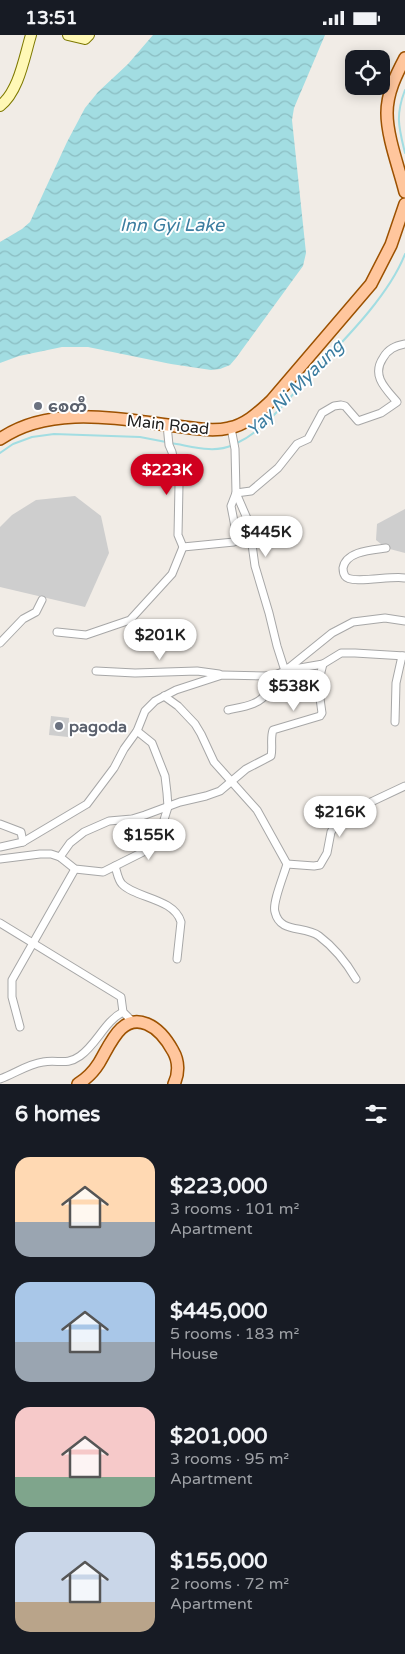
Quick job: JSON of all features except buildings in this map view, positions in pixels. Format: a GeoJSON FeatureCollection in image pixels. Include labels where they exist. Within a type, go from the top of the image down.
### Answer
{"type":"FeatureCollection","features":[{"type":"Feature","properties":{"kind":"main road"},"geometry":{"type":"LineString","coordinates":[[0,106],[10,95],[15,84],[31,35]]}},
{"type":"Feature","properties":{"kind":"main road"},"geometry":{"type":"LineString","coordinates":[[68,35],[85,39],[89,35]]}},
{"type":"Feature","properties":{"kind":"main road"},"geometry":{"type":"LineString","coordinates":[[405,58],[390,94],[387,112],[389,129],[405,192]]}},
{"type":"Feature","properties":{"kind":"main road","name":"Main Road"},"geometry":{"type":"LineString","coordinates":[[0,439],[11,431],[57,417],[104,418],[204,429],[230,428],[248,420],[271,401],[371,284],[391,245],[405,204]]}},
{"type":"Feature","properties":{"kind":"main road"},"geometry":{"type":"LineString","coordinates":[[78,1084],[93,1071],[120,1029],[133,1022],[151,1025],[165,1037],[171,1046],[175,1054],[177,1066],[174,1084]]}},
{"type":"Feature","properties":{"kind":"street"},"geometry":{"type":"LineString","coordinates":[[236,493],[250,491],[278,468],[297,443],[308,439],[322,413],[334,406],[345,406],[358,421],[381,413],[398,402],[380,381],[377,372],[381,361],[387,353],[394,347],[405,344]]}},
{"type":"Feature","properties":{"kind":"street"},"geometry":{"type":"LineString","coordinates":[[57,632],[86,635],[130,620],[172,574],[183,547],[178,535],[179,485],[169,445],[167,425]]}},
{"type":"Feature","properties":{"kind":"street"},"geometry":{"type":"LineString","coordinates":[[230,428],[235,449],[236,493],[249,523],[256,566],[270,613],[277,646],[287,669]]}},
{"type":"Feature","properties":{"kind":"street"},"geometry":{"type":"LineString","coordinates":[[183,547],[225,543],[236,540],[231,506],[236,493]]}},
{"type":"Feature","properties":{"kind":"street"},"geometry":{"type":"LineString","coordinates":[[386,547],[364,551],[348,559],[343,571],[345,577],[352,580],[391,577],[405,578]]}},
{"type":"Feature","properties":{"kind":"street"},"geometry":{"type":"LineString","coordinates":[[0,643],[23,619],[36,612],[42,601]]}},
{"type":"Feature","properties":{"kind":"street"},"geometry":{"type":"LineString","coordinates":[[287,669],[332,633],[353,623],[385,618],[405,621]]}},
{"type":"Feature","properties":{"kind":"street"},"geometry":{"type":"LineString","coordinates":[[96,671],[135,673],[197,671],[222,675],[267,676],[287,669],[300,669],[323,664],[341,653],[403,656],[396,683],[395,722]]}},
{"type":"Feature","properties":{"kind":"street"},"geometry":{"type":"LineString","coordinates":[[60,857],[70,843],[84,832],[109,821],[132,819],[213,793],[224,788],[246,769],[271,756],[273,748],[272,734],[274,730],[320,716],[322,713],[318,683],[323,664]]}},
{"type":"Feature","properties":{"kind":"street"},"geometry":{"type":"LineString","coordinates":[[0,847],[23,842],[87,804],[114,769],[124,749],[137,731],[149,706],[164,696],[184,687],[222,675]]}},
{"type":"Feature","properties":{"kind":"street"},"geometry":{"type":"LineString","coordinates":[[228,710],[260,701],[267,693],[267,676]]}},
{"type":"Feature","properties":{"kind":"street"},"geometry":{"type":"LineString","coordinates":[[164,696],[178,706],[195,724],[202,734],[214,762],[257,809],[287,864],[274,911],[278,921],[283,926],[308,931],[317,935],[339,953],[356,979]]}},
{"type":"Feature","properties":{"kind":"street"},"geometry":{"type":"LineString","coordinates":[[0,859],[40,854],[60,857],[75,869],[102,872],[135,857],[148,847],[163,823],[168,807],[165,776],[152,743],[137,731]]}},
{"type":"Feature","properties":{"kind":"street"},"geometry":{"type":"LineString","coordinates":[[287,864],[320,865],[327,853],[331,832],[338,821],[378,798],[405,786]]}},
{"type":"Feature","properties":{"kind":"street"},"geometry":{"type":"LineString","coordinates":[[0,824],[21,832],[23,842]]}},
{"type":"Feature","properties":{"kind":"street"},"geometry":{"type":"LineString","coordinates":[[115,866],[121,883],[127,888],[161,902],[180,918],[177,959]]}},
{"type":"Feature","properties":{"kind":"street"},"geometry":{"type":"LineString","coordinates":[[20,1027],[11,986],[33,942],[69,883],[75,869]]}},
{"type":"Feature","properties":{"kind":"street"},"geometry":{"type":"LineString","coordinates":[[0,923],[121,997],[123,1012],[133,1022]]}},
{"type":"Feature","properties":{"kind":"street"},"geometry":{"type":"LineString","coordinates":[[0,1079],[42,1061],[66,1063],[73,1061],[88,1050],[111,1021],[123,1012]]}},
{"type":"Feature","properties":{"kind":"shaded area"},"geometry":{"type":"Polygon","coordinates":[[[75,496],[101,516],[109,553],[85,607],[0,587],[0,527],[12,515],[36,500],[75,496]]]}},
{"type":"Feature","properties":{"kind":"shaded area"},"geometry":{"type":"Polygon","coordinates":[[[405,509],[405,553],[386,548],[376,540],[377,524],[405,509]]]}},
{"type":"Feature","properties":{"kind":"shaded area","name":"pagoda"},"geometry":{"type":"Polygon","coordinates":[[[51,716],[69,718],[68,737],[49,735],[51,716]]]}},
{"type":"Feature","properties":{"kind":"water","name":"Inn Gyi Lake"},"geometry":{"type":"Polygon","coordinates":[[[153,35],[325,35],[294,108],[292,120],[306,253],[303,266],[236,358],[230,365],[220,369],[211,370],[171,364],[88,347],[62,347],[19,356],[0,363],[0,242],[30,222],[85,108],[153,35]]]}},
{"type":"Feature","properties":{"kind":"waterway","name":"Yay Ni Myaung"},"geometry":{"type":"LineString","coordinates":[[405,90],[399,115],[405,153]]}},
{"type":"Feature","properties":{"kind":"waterway","name":"Yay Ni Myaung"},"geometry":{"type":"LineString","coordinates":[[237,443],[266,423],[348,336],[387,287],[405,254]]}},
{"type":"Feature","properties":{"kind":"waterway","name":"Yay Ni Myaung"},"geometry":{"type":"LineString","coordinates":[[0,453],[13,444],[32,437],[54,434],[140,437],[166,442]]}},
{"type":"Feature","properties":{"kind":"waterway","name":"Yay Ni Myaung"},"geometry":{"type":"LineString","coordinates":[[171,443],[210,449],[225,448],[233,445]]}},
{"type":"Feature","properties":{"kind":"place","name":"စေတီ"},"geometry":{"type":"Point","coordinates":[38,406]}},
{"type":"Feature","properties":{"kind":"place","name":"pagoda"},"geometry":{"type":"Point","coordinates":[59,726]}}]}
